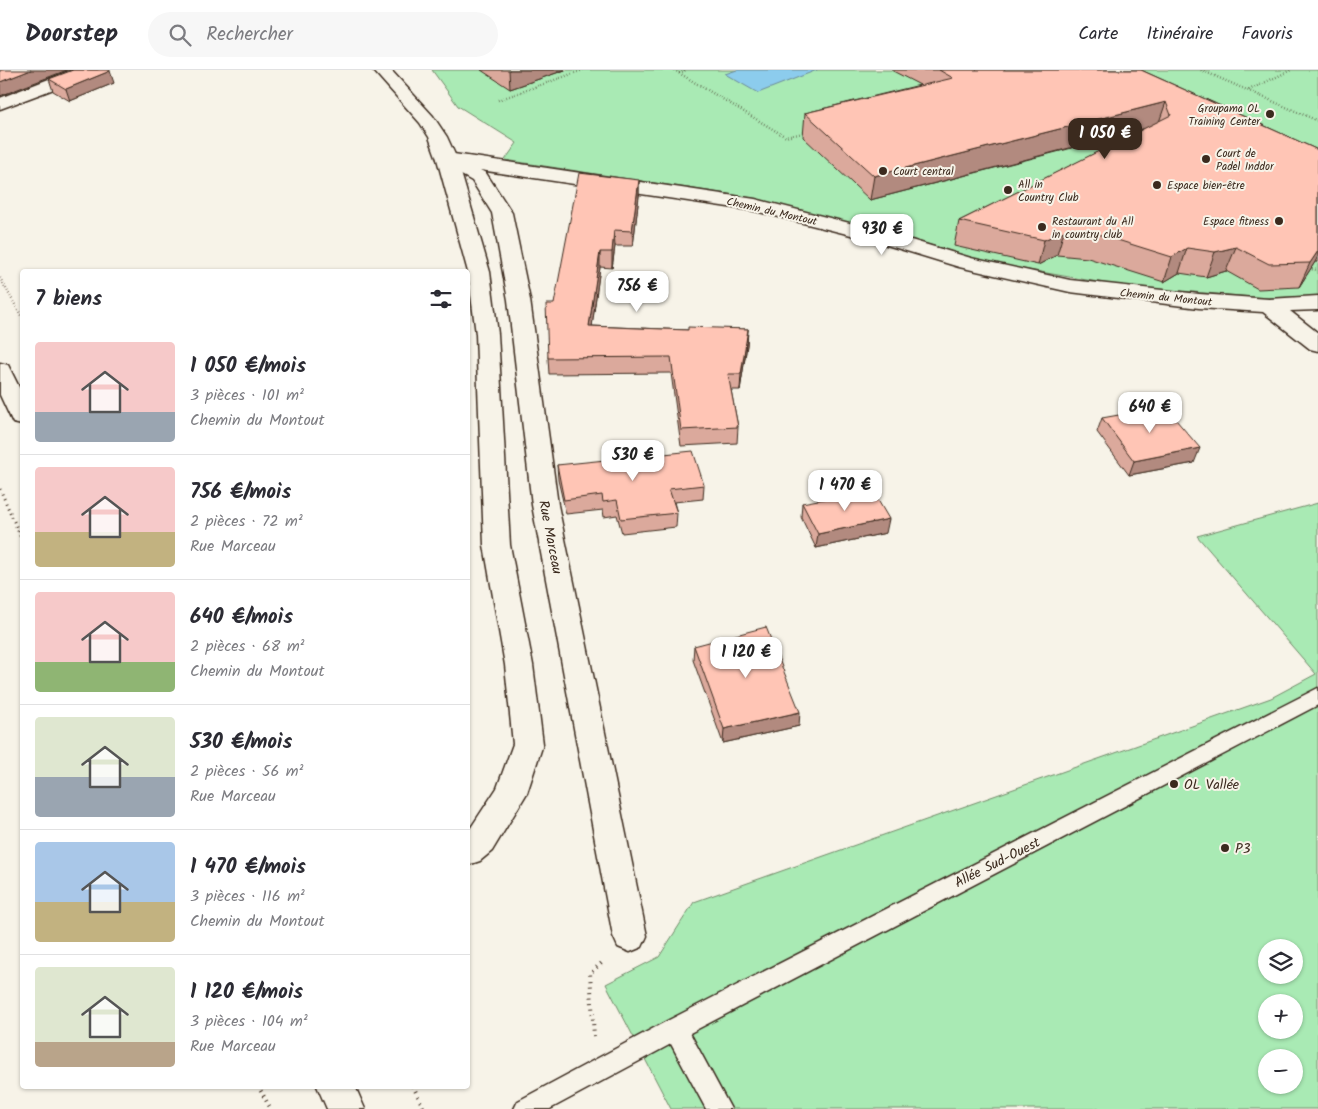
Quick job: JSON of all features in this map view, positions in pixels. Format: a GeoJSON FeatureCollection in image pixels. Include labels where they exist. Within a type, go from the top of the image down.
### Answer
{"type":"FeatureCollection","features":[{"type":"Feature","properties":{"kind":"street"},"geometry":{"type":"LineString","coordinates":[[0,104],[88,70]]}},
{"type":"Feature","properties":{"kind":"street"},"geometry":{"type":"LineString","coordinates":[[382,70],[427,120],[438,136],[448,159],[479,272],[487,334],[497,545],[520,665],[528,744],[511,793],[481,841],[470,850]]}},
{"type":"Feature","properties":{"kind":"street","name":"Chemin du Montout"},"geometry":{"type":"LineString","coordinates":[[448,159],[755,205],[966,262],[1070,286],[1199,301],[1269,306],[1318,303]]}},
{"type":"Feature","properties":{"kind":"street","name":"Rue Marceau"},"geometry":{"type":"LineString","coordinates":[[448,159],[479,178],[502,212],[519,300],[545,506],[630,936]]}},
{"type":"Feature","properties":{"kind":"street"},"geometry":{"type":"LineString","coordinates":[[1269,306],[1318,344]]}},
{"type":"Feature","properties":{"kind":"street"},"geometry":{"type":"LineString","coordinates":[[0,370],[20,413]]}},
{"type":"Feature","properties":{"kind":"street"},"geometry":{"type":"LineString","coordinates":[[337,1089],[346,1109]]}},
{"type":"Feature","properties":{"kind":"lane","name":"Allée Sud-Ouest"},"geometry":{"type":"LineString","coordinates":[[526,1109],[675,1029],[1318,696]]}},
{"type":"Feature","properties":{"kind":"lane"},"geometry":{"type":"LineString","coordinates":[[675,1029],[719,1109]]}},
{"type":"Feature","properties":{"kind":"path"},"geometry":{"type":"LineString","coordinates":[[498,100],[583,70]]}},
{"type":"Feature","properties":{"kind":"path"},"geometry":{"type":"LineString","coordinates":[[674,70],[786,137],[814,130]]}},
{"type":"Feature","properties":{"kind":"path"},"geometry":{"type":"LineString","coordinates":[[679,73],[686,70]]}},
{"type":"Feature","properties":{"kind":"path"},"geometry":{"type":"LineString","coordinates":[[1205,70],[1317,120]]}},
{"type":"Feature","properties":{"kind":"path"},"geometry":{"type":"LineString","coordinates":[[1249,91],[1291,70]]}},
{"type":"Feature","properties":{"kind":"path"},"geometry":{"type":"LineString","coordinates":[[1308,269],[1318,270]]}},
{"type":"Feature","properties":{"kind":"path"},"geometry":{"type":"LineString","coordinates":[[0,278],[20,313]]}},
{"type":"Feature","properties":{"kind":"path"},"geometry":{"type":"LineString","coordinates":[[0,489],[20,535]]}},
{"type":"Feature","properties":{"kind":"path"},"geometry":{"type":"LineString","coordinates":[[597,1072],[590,973],[630,936]]}},
{"type":"Feature","properties":{"kind":"path"},"geometry":{"type":"LineString","coordinates":[[260,1089],[271,1109]]}},
{"type":"Feature","properties":{"kind":"path"},"geometry":{"type":"LineString","coordinates":[[414,1089],[424,1109]]}},
{"type":"Feature","properties":{"kind":"green space","name":"All in Country Club"},"geometry":{"type":"Polygon","coordinates":[[[432,70],[1318,70],[1318,296],[1265,298],[1121,286],[989,263],[914,240],[753,198],[505,160],[517,143],[458,106],[432,70]]]}},
{"type":"Feature","properties":{"kind":"green space","name":"OL Vallée"},"geometry":{"type":"Polygon","coordinates":[[[1318,503],[1318,1109],[671,1109],[606,984],[659,957],[694,902],[1271,698],[1316,674],[1197,536],[1318,503]]]}},
{"type":"Feature","properties":{"kind":"water"},"geometry":{"type":"Polygon","coordinates":[[[737,70],[817,70],[758,93],[725,74],[737,70]]]}},
{"type":"Feature","properties":{"kind":"building"},"geometry":{"type":"Polygon","coordinates":[[[0,70],[31,70],[0,82],[0,70]]]}},
{"type":"Feature","properties":{"kind":"building"},"geometry":{"type":"Polygon","coordinates":[[[73,70],[110,71],[66,89],[49,79],[73,70]]]}},
{"type":"Feature","properties":{"kind":"building"},"geometry":{"type":"Polygon","coordinates":[[[939,70],[1141,70],[1318,150],[1318,251],[1310,263],[1269,264],[1236,247],[1215,252],[1187,248],[1172,257],[1095,233],[1064,231],[1044,240],[959,221],[1171,115],[1166,102],[874,176],[805,113],[953,78],[939,70]]]}},
{"type":"Feature","properties":{"kind":"building"},"geometry":{"type":"Polygon","coordinates":[[[579,173],[639,180],[632,231],[614,230],[612,252],[600,252],[589,326],[688,330],[688,327],[748,329],[741,374],[728,374],[738,427],[681,430],[671,357],[548,358],[546,304],[554,304],[579,173]]]}},
{"type":"Feature","properties":{"kind":"building"},"geometry":{"type":"Polygon","coordinates":[[[1158,408],[1170,421],[1176,420],[1200,448],[1134,461],[1102,418],[1158,408]]]}},
{"type":"Feature","properties":{"kind":"building"},"geometry":{"type":"Polygon","coordinates":[[[693,451],[704,485],[669,489],[677,513],[621,519],[617,500],[603,502],[602,495],[564,500],[557,465],[693,451]]]}},
{"type":"Feature","properties":{"kind":"building"},"geometry":{"type":"Polygon","coordinates":[[[872,490],[889,519],[818,534],[802,503],[872,490]]]}},
{"type":"Feature","properties":{"kind":"building"},"geometry":{"type":"Polygon","coordinates":[[[766,627],[800,712],[724,729],[694,646],[766,627]]]}},
{"type":"Feature","properties":{"kind":"place","name":"Groupama OL Training Center"},"geometry":{"type":"Point","coordinates":[1270,114]}},
{"type":"Feature","properties":{"kind":"place","name":"Court de Padel Inddor"},"geometry":{"type":"Point","coordinates":[1206,159]}},
{"type":"Feature","properties":{"kind":"place","name":"Court central"},"geometry":{"type":"Point","coordinates":[883,171]}},
{"type":"Feature","properties":{"kind":"place","name":"Espace bien-être"},"geometry":{"type":"Point","coordinates":[1157,185]}},
{"type":"Feature","properties":{"kind":"place","name":"All in Country Club"},"geometry":{"type":"Point","coordinates":[1008,190]}},
{"type":"Feature","properties":{"kind":"place","name":"Espace fitness"},"geometry":{"type":"Point","coordinates":[1279,221]}},
{"type":"Feature","properties":{"kind":"place","name":"Restaurant du All in country club"},"geometry":{"type":"Point","coordinates":[1042,227]}},
{"type":"Feature","properties":{"kind":"place","name":"OL Vallée"},"geometry":{"type":"Point","coordinates":[1174,784]}},
{"type":"Feature","properties":{"kind":"place","name":"P3"},"geometry":{"type":"Point","coordinates":[1225,848]}}]}
